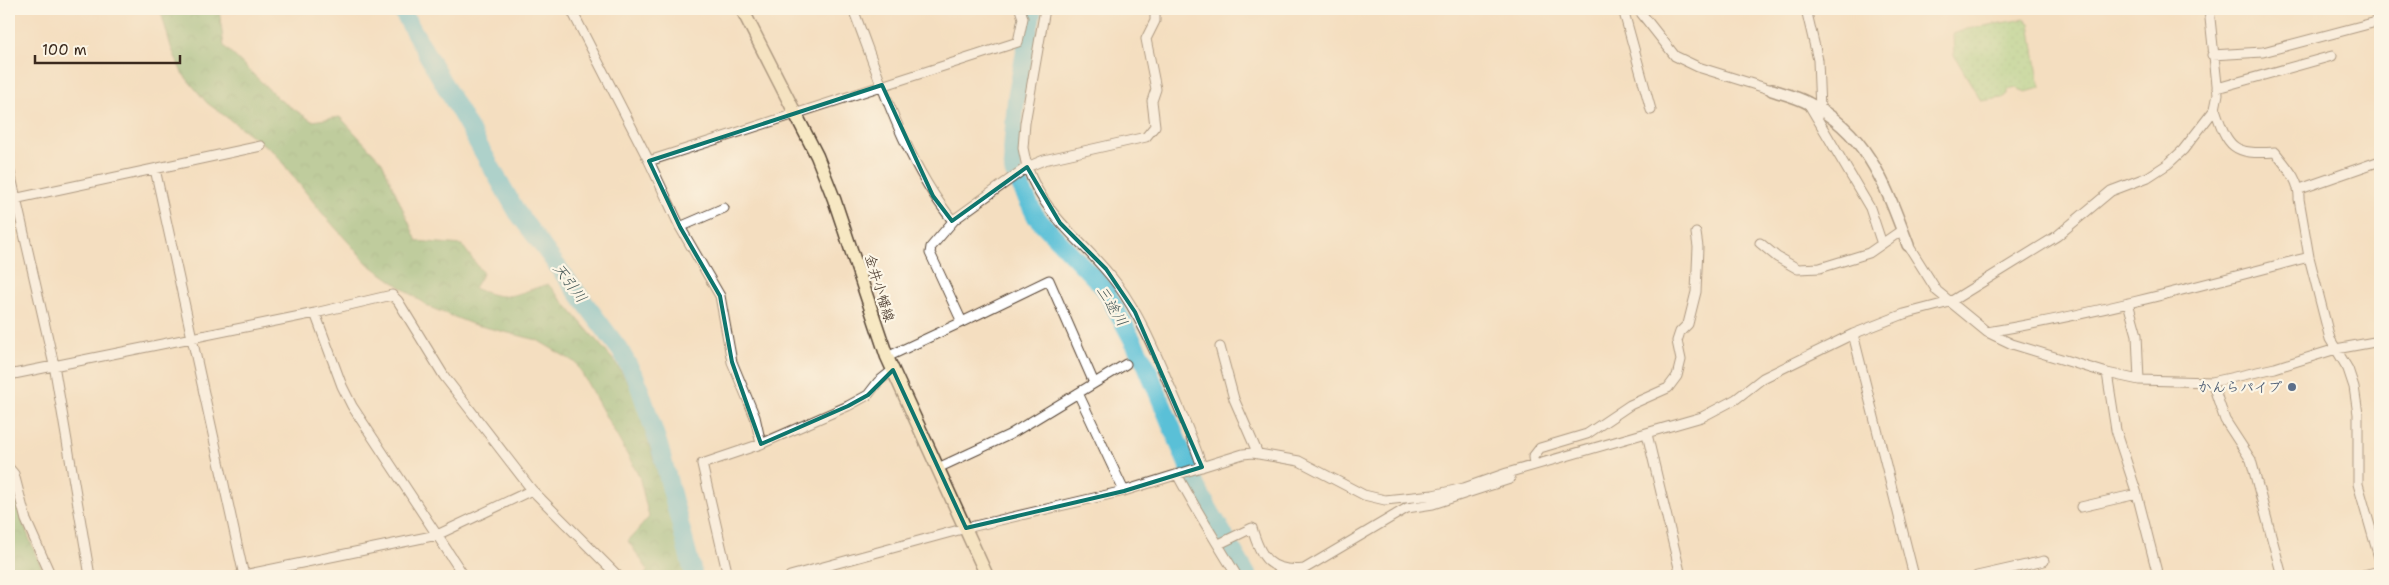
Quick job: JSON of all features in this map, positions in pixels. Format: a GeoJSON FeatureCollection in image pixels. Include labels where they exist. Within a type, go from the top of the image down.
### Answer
{"type":"FeatureCollection","features":[{"type":"Feature","properties":{"kind":"main road","name":"金井小幡線"},"geometry":{"type":"LineString","coordinates":[[742,9],[795,114],[834,199],[887,357],[987,576]]}},
{"type":"Feature","properties":{"kind":"street"},"geometry":{"type":"LineString","coordinates":[[571,9],[649,161],[680,227],[720,296],[732,362],[755,417],[761,444]]}},
{"type":"Feature","properties":{"kind":"street"},"geometry":{"type":"LineString","coordinates":[[853,9],[903,139],[928,188],[953,222]]}},
{"type":"Feature","properties":{"kind":"street"},"geometry":{"type":"LineString","coordinates":[[649,161],[1018,42],[1023,18],[1020,9]]}},
{"type":"Feature","properties":{"kind":"street"},"geometry":{"type":"LineString","coordinates":[[1045,9],[1025,123],[1023,148],[1027,167],[1033,182],[1060,223],[1106,269],[1135,312],[1163,370],[1201,468]]}},
{"type":"Feature","properties":{"kind":"street"},"geometry":{"type":"LineString","coordinates":[[962,322],[930,253],[931,247],[953,222],[1027,167],[1044,160],[1146,137],[1155,126],[1152,101],[1156,89],[1146,39],[1155,21],[1155,9]]}},
{"type":"Feature","properties":{"kind":"street"},"geometry":{"type":"LineString","coordinates":[[1623,9],[1651,110]]}},
{"type":"Feature","properties":{"kind":"street"},"geometry":{"type":"LineString","coordinates":[[1638,9],[1675,56],[1698,67],[1807,102],[1849,130],[1862,145],[1890,194],[1908,245],[1937,291],[1986,332],[2019,347],[2107,374],[2139,380],[2212,382],[2275,368],[2336,349],[2380,341]]}},
{"type":"Feature","properties":{"kind":"street"},"geometry":{"type":"LineString","coordinates":[[1806,9],[1818,60],[1820,110]]}},
{"type":"Feature","properties":{"kind":"street"},"geometry":{"type":"LineString","coordinates":[[2209,9],[2212,55],[2217,88],[2215,109],[2222,132],[2230,144],[2240,150],[2254,154],[2275,152],[2300,189],[2299,198],[2309,257],[2330,339],[2348,369],[2354,387],[2358,414],[2358,484],[2380,561]]}},
{"type":"Feature","properties":{"kind":"street"},"geometry":{"type":"LineString","coordinates":[[2212,55],[2263,52],[2380,21]]}},
{"type":"Feature","properties":{"kind":"street"},"geometry":{"type":"LineString","coordinates":[[2217,88],[2332,56]]}},
{"type":"Feature","properties":{"kind":"street"},"geometry":{"type":"LineString","coordinates":[[1807,102],[1870,208],[1882,244]]}},
{"type":"Feature","properties":{"kind":"street"},"geometry":{"type":"LineString","coordinates":[[790,576],[966,528],[1124,491],[1242,454],[1258,454],[1298,461],[1364,495],[1385,500],[1433,495],[1464,488],[1534,465],[1702,417],[1736,399],[1763,378],[1853,334],[1904,314],[1950,302],[2057,236],[2111,191],[2148,177],[2168,164],[2184,150],[2215,109]]}},
{"type":"Feature","properties":{"kind":"street"},"geometry":{"type":"LineString","coordinates":[[13,199],[261,146]]}},
{"type":"Feature","properties":{"kind":"street"},"geometry":{"type":"LineString","coordinates":[[2300,189],[2380,161]]}},
{"type":"Feature","properties":{"kind":"street"},"geometry":{"type":"LineString","coordinates":[[9,168],[13,199],[54,366],[90,576]]}},
{"type":"Feature","properties":{"kind":"street"},"geometry":{"type":"LineString","coordinates":[[155,169],[194,337],[242,576],[437,535],[532,490]]}},
{"type":"Feature","properties":{"kind":"street"},"geometry":{"type":"LineString","coordinates":[[680,227],[724,208]]}},
{"type":"Feature","properties":{"kind":"street"},"geometry":{"type":"LineString","coordinates":[[1760,243],[1777,257],[1798,269],[1820,268],[1868,253],[1902,230]]}},
{"type":"Feature","properties":{"kind":"street"},"geometry":{"type":"LineString","coordinates":[[1534,465],[1534,457],[1540,448],[1587,434],[1630,405],[1668,388],[1677,376],[1681,360],[1677,341],[1680,332],[1688,324],[1696,292],[1698,247],[1696,233]]}},
{"type":"Feature","properties":{"kind":"street"},"geometry":{"type":"LineString","coordinates":[[1986,332],[2128,303],[2309,257]]}},
{"type":"Feature","properties":{"kind":"street"},"geometry":{"type":"LineString","coordinates":[[887,357],[1049,280],[1094,383]]}},
{"type":"Feature","properties":{"kind":"street"},"geometry":{"type":"LineString","coordinates":[[9,375],[315,313],[392,295],[398,301],[444,376],[532,490],[618,576]]}},
{"type":"Feature","properties":{"kind":"street"},"geometry":{"type":"LineString","coordinates":[[2128,303],[2137,335],[2139,380]]}},
{"type":"Feature","properties":{"kind":"street"},"geometry":{"type":"LineString","coordinates":[[315,313],[342,386],[352,406],[431,530],[437,535],[464,576]]}},
{"type":"Feature","properties":{"kind":"street"},"geometry":{"type":"LineString","coordinates":[[1853,334],[1914,576]]}},
{"type":"Feature","properties":{"kind":"street"},"geometry":{"type":"LineString","coordinates":[[1220,347],[1234,399],[1258,454]]}},
{"type":"Feature","properties":{"kind":"street"},"geometry":{"type":"LineString","coordinates":[[938,468],[1009,435],[1126,364]]}},
{"type":"Feature","properties":{"kind":"street"},"geometry":{"type":"LineString","coordinates":[[728,576],[702,464],[761,444],[848,406],[868,395],[893,370]]}},
{"type":"Feature","properties":{"kind":"street"},"geometry":{"type":"LineString","coordinates":[[2107,374],[2116,430],[2137,494],[2158,576]]}},
{"type":"Feature","properties":{"kind":"street"},"geometry":{"type":"LineString","coordinates":[[2212,382],[2225,420],[2251,460],[2282,576]]}},
{"type":"Feature","properties":{"kind":"street"},"geometry":{"type":"LineString","coordinates":[[1078,393],[1124,491]]}},
{"type":"Feature","properties":{"kind":"street"},"geometry":{"type":"LineString","coordinates":[[1647,434],[1682,576]]}},
{"type":"Feature","properties":{"kind":"street"},"geometry":{"type":"LineString","coordinates":[[9,468],[14,474],[26,520],[51,576]]}},
{"type":"Feature","properties":{"kind":"street"},"geometry":{"type":"LineString","coordinates":[[1178,475],[1194,508],[1219,544],[1237,576]]}},
{"type":"Feature","properties":{"kind":"street"},"geometry":{"type":"LineString","coordinates":[[1219,544],[1252,528],[1257,545],[1266,560],[1277,568],[1288,571],[1304,569],[1407,508],[1433,504],[1510,479]]}},
{"type":"Feature","properties":{"kind":"street"},"geometry":{"type":"LineString","coordinates":[[2081,507],[2137,494]]}},
{"type":"Feature","properties":{"kind":"street"},"geometry":{"type":"LineString","coordinates":[[1977,576],[2044,561]]}},
{"type":"Feature","properties":{"kind":"street"},"geometry":{"type":"LineString","coordinates":[[2359,576],[2380,571]]}},
{"type":"Feature","properties":{"kind":"highlighted area"},"geometry":{"type":"Polygon","coordinates":[[[882,85],[933,196],[952,221],[1027,167],[1060,223],[1106,269],[1135,312],[1202,467],[1124,491],[966,528],[893,370],[868,395],[848,406],[761,444],[732,362],[720,296],[680,227],[649,161],[882,85]]]}},
{"type":"Feature","properties":{"kind":"green space"},"geometry":{"type":"Polygon","coordinates":[[[160,9],[219,9],[224,46],[280,100],[312,121],[340,117],[382,162],[417,241],[462,245],[483,273],[474,288],[486,293],[504,296],[519,294],[548,284],[615,362],[633,390],[685,563],[685,576],[644,576],[648,570],[628,541],[649,517],[639,476],[576,363],[537,340],[472,324],[429,307],[368,264],[322,213],[274,152],[207,103],[182,73],[171,47],[160,9]]]}},
{"type":"Feature","properties":{"kind":"green space"},"geometry":{"type":"Polygon","coordinates":[[[2024,19],[2030,23],[2040,88],[2026,92],[2016,88],[2008,90],[2008,94],[2003,98],[1981,101],[1954,55],[1953,34],[1967,29],[2024,19]]]}},
{"type":"Feature","properties":{"kind":"green space"},"geometry":{"type":"Polygon","coordinates":[[[9,473],[23,523],[45,576],[9,576],[9,473]]]}},
{"type":"Feature","properties":{"kind":"waterway","name":"天引川"},"geometry":{"type":"LineString","coordinates":[[401,9],[517,212],[620,350],[637,380],[660,448],[694,576]]}},
{"type":"Feature","properties":{"kind":"waterway","name":"三途川"},"geometry":{"type":"LineString","coordinates":[[1033,9],[1016,98],[1012,150],[1013,171],[1036,217],[1105,289],[1146,365],[1197,488],[1248,576]]}},
{"type":"Feature","properties":{"kind":"place","name":"かんらパイプ"},"geometry":{"type":"Point","coordinates":[2292,387]}}]}
